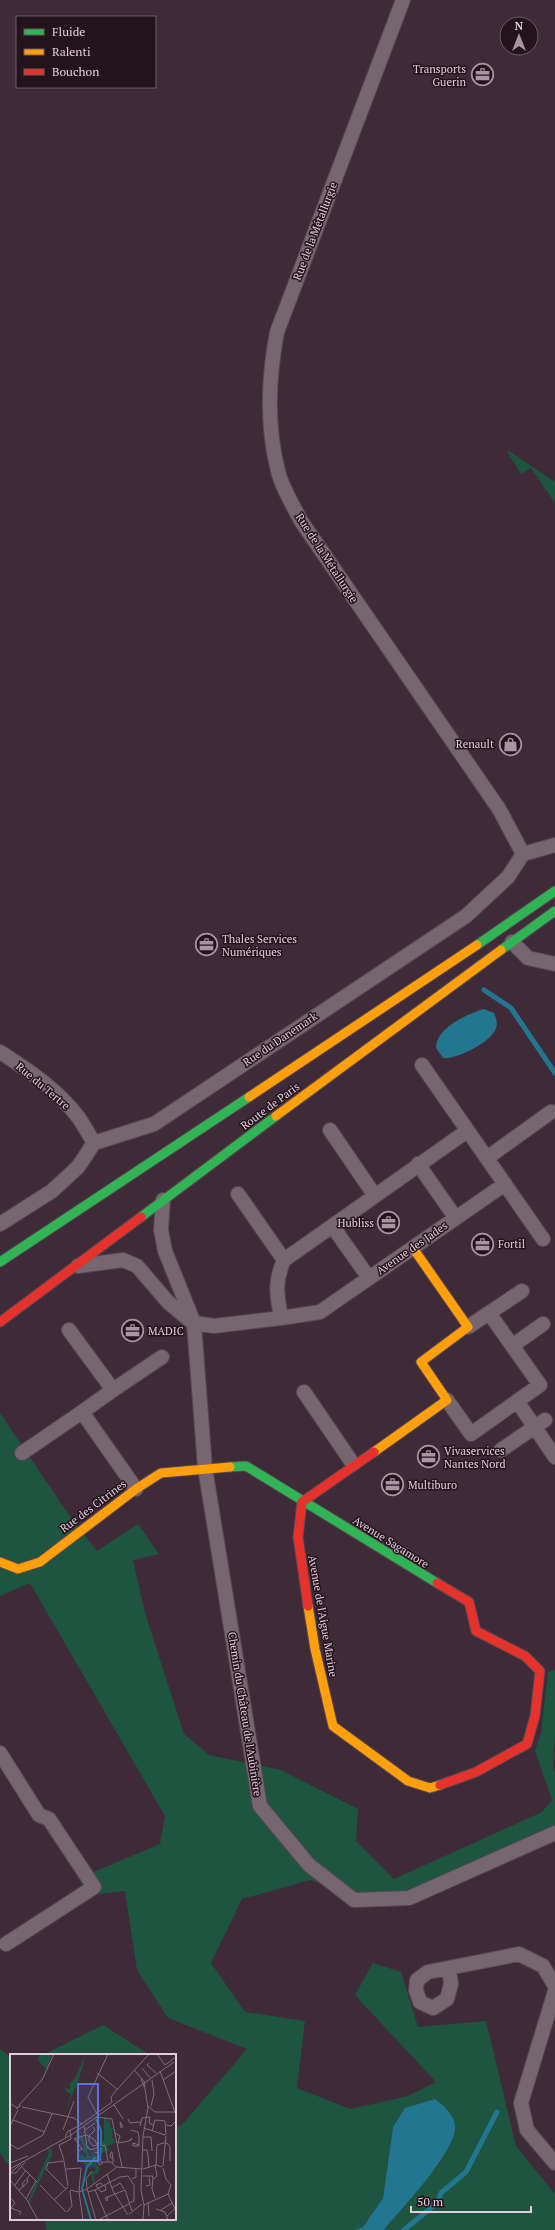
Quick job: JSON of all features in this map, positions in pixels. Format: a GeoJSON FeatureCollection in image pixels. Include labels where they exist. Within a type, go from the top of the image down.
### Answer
{"type":"FeatureCollection","features":[{"type":"Feature","properties":{"kind":"street","name":"Rue de la Métallurgie"},"geometry":{"type":"LineString","coordinates":[[403,0],[277,332],[270,370],[268,412],[278,472],[301,521],[499,809],[523,854]]}},
{"type":"Feature","properties":{"kind":"street"},"geometry":{"type":"LineString","coordinates":[[523,854],[555,845]]}},
{"type":"Feature","properties":{"kind":"street","name":"Rue du Danemark"},"geometry":{"type":"LineString","coordinates":[[94,1144],[154,1124],[466,916],[508,877],[523,854]]}},
{"type":"Feature","properties":{"kind":"street","name":"Route de Paris"},"geometry":{"type":"LineString","coordinates":[[0,1262],[417,986],[555,891]]}},
{"type":"Feature","properties":{"kind":"street","name":"Route de Paris"},"geometry":{"type":"LineString","coordinates":[[0,1322],[555,911]]}},
{"type":"Feature","properties":{"kind":"street"},"geometry":{"type":"LineString","coordinates":[[512,942],[528,958],[555,964]]}},
{"type":"Feature","properties":{"kind":"street","name":"Rue du Tertre"},"geometry":{"type":"LineString","coordinates":[[0,1052],[30,1072],[61,1099],[78,1117],[94,1144]]}},
{"type":"Feature","properties":{"kind":"street"},"geometry":{"type":"LineString","coordinates":[[422,1065],[543,1239]]}},
{"type":"Feature","properties":{"kind":"street"},"geometry":{"type":"LineString","coordinates":[[487,1158],[551,1112]]}},
{"type":"Feature","properties":{"kind":"street"},"geometry":{"type":"LineString","coordinates":[[330,1130],[375,1196]]}},
{"type":"Feature","properties":{"kind":"street"},"geometry":{"type":"LineString","coordinates":[[281,1318],[277,1296],[277,1276],[284,1260],[418,1164],[467,1131]]}},
{"type":"Feature","properties":{"kind":"street"},"geometry":{"type":"LineString","coordinates":[[0,1224],[52,1191],[78,1168],[94,1144]]}},
{"type":"Feature","properties":{"kind":"street","name":"Avenue des Jades"},"geometry":{"type":"LineString","coordinates":[[418,1164],[455,1217]]}},
{"type":"Feature","properties":{"kind":"street","name":"Avenue des Jades"},"geometry":{"type":"LineString","coordinates":[[194,1323],[214,1326],[320,1312],[455,1217],[505,1184]]}},
{"type":"Feature","properties":{"kind":"street"},"geometry":{"type":"LineString","coordinates":[[238,1194],[284,1260]]}},
{"type":"Feature","properties":{"kind":"street","name":"Chemin du Château de l'Aubinière"},"geometry":{"type":"LineString","coordinates":[[163,1200],[161,1230],[165,1251],[194,1323],[205,1468],[260,1806],[310,1865],[354,1900],[409,1898],[555,1833]]}},
{"type":"Feature","properties":{"kind":"street","name":"Avenue des Jades"},"geometry":{"type":"LineString","coordinates":[[333,1226],[369,1278]]}},
{"type":"Feature","properties":{"kind":"street"},"geometry":{"type":"LineString","coordinates":[[412,1248],[468,1327]]}},
{"type":"Feature","properties":{"kind":"street"},"geometry":{"type":"LineString","coordinates":[[74,1267],[123,1260],[137,1266],[168,1302],[194,1323]]}},
{"type":"Feature","properties":{"kind":"street"},"geometry":{"type":"LineString","coordinates":[[489,1313],[540,1385],[471,1434],[421,1362],[468,1327],[489,1313],[522,1291]]}},
{"type":"Feature","properties":{"kind":"street"},"geometry":{"type":"LineString","coordinates":[[512,1346],[543,1324]]}},
{"type":"Feature","properties":{"kind":"street"},"geometry":{"type":"LineString","coordinates":[[69,1330],[113,1390]]}},
{"type":"Feature","properties":{"kind":"street"},"geometry":{"type":"LineString","coordinates":[[22,1453],[162,1356]]}},
{"type":"Feature","properties":{"kind":"street"},"geometry":{"type":"LineString","coordinates":[[304,1392],[353,1464]]}},
{"type":"Feature","properties":{"kind":"street"},"geometry":{"type":"LineString","coordinates":[[302,1502],[353,1464],[447,1400]]}},
{"type":"Feature","properties":{"kind":"street"},"geometry":{"type":"LineString","coordinates":[[516,1401],[540,1424],[555,1457]]}},
{"type":"Feature","properties":{"kind":"street"},"geometry":{"type":"LineString","coordinates":[[82,1412],[136,1489]]}},
{"type":"Feature","properties":{"kind":"street"},"geometry":{"type":"LineString","coordinates":[[501,1450],[540,1424]]}},
{"type":"Feature","properties":{"kind":"street","name":"Avenue Sagamore"},"geometry":{"type":"LineString","coordinates":[[205,1468],[246,1466],[276,1483],[302,1502],[468,1602],[476,1631],[525,1656],[540,1671]]}},
{"type":"Feature","properties":{"kind":"street","name":"Rue des Citrines"},"geometry":{"type":"LineString","coordinates":[[0,1562],[18,1569],[40,1562],[136,1489],[161,1473],[205,1468]]}},
{"type":"Feature","properties":{"kind":"street","name":"Avenue de l'Aigue Marine"},"geometry":{"type":"LineString","coordinates":[[302,1502],[298,1537],[315,1649],[333,1726],[408,1781],[430,1788],[476,1772],[527,1744],[535,1716],[540,1671]]}},
{"type":"Feature","properties":{"kind":"street"},"geometry":{"type":"LineString","coordinates":[[0,1753],[5,1771],[39,1815],[49,1819],[94,1887],[6,1944]]}},
{"type":"Feature","properties":{"kind":"street"},"geometry":{"type":"LineString","coordinates":[[449,1968],[519,1954],[543,1966],[555,1986]]}},
{"type":"Feature","properties":{"kind":"street"},"geometry":{"type":"LineString","coordinates":[[555,1991],[521,2103],[527,2130],[555,2163]]}},
{"type":"Feature","properties":{"kind":"green space"},"geometry":{"type":"Polygon","coordinates":[[[509,451],[555,482],[555,503],[531,468],[521,474],[507,452],[509,451]]]}},
{"type":"Feature","properties":{"kind":"green space"},"geometry":{"type":"Polygon","coordinates":[[[0,1413],[71,1518],[97,1551],[138,1524],[159,1554],[133,1560],[145,1613],[184,1734],[209,1755],[281,1770],[358,1809],[356,1841],[394,1879],[542,1812],[552,1800],[535,1751],[541,1733],[548,1672],[555,1670],[555,1734],[553,1767],[555,1773],[555,1829],[408,1893],[355,1895],[310,1880],[242,1899],[211,1963],[245,2012],[305,2021],[297,2088],[350,2109],[408,2096],[436,2082],[355,1995],[373,1963],[401,1972],[418,2027],[486,2021],[516,2146],[555,2194],[555,2230],[384,2230],[442,2160],[393,2127],[383,2198],[363,2227],[355,2230],[47,2230],[44,2220],[176,2220],[176,2125],[181,2126],[247,2049],[168,2018],[137,1970],[125,1891],[97,1894],[82,1877],[160,1844],[165,1816],[30,1583],[0,1596],[0,1413]]]}},
{"type":"Feature","properties":{"kind":"green space"},"geometry":{"type":"Polygon","coordinates":[[[103,2025],[148,2054],[45,2054],[103,2025]]]}},
{"type":"Feature","properties":{"kind":"green space"},"geometry":{"type":"Polygon","coordinates":[[[0,2049],[10,2057],[10,2168],[0,2153],[0,2049]]]}},
{"type":"Feature","properties":{"kind":"water"},"geometry":{"type":"Polygon","coordinates":[[[484,1009],[494,1013],[497,1024],[493,1033],[488,1039],[464,1053],[449,1058],[443,1058],[436,1048],[437,1041],[441,1034],[461,1018],[484,1009]]]}},
{"type":"Feature","properties":{"kind":"water"},"geometry":{"type":"Polygon","coordinates":[[[435,2099],[448,2110],[455,2125],[453,2136],[438,2164],[384,2230],[355,2230],[363,2227],[383,2198],[393,2127],[405,2108],[435,2099]]]}},
{"type":"Feature","properties":{"kind":"waterway"},"geometry":{"type":"LineString","coordinates":[[484,990],[511,1008],[555,1073]]}},
{"type":"Feature","properties":{"kind":"waterway"},"geometry":{"type":"LineString","coordinates":[[404,2230],[437,2203],[441,2193],[466,2172],[497,2112]]}},
{"type":"Feature","properties":{"kind":"traffic: fast"},"geometry":{"type":"LineString","coordinates":[[477,945],[555,891]]}},
{"type":"Feature","properties":{"kind":"traffic: fast"},"geometry":{"type":"LineString","coordinates":[[501,950],[555,911]]}},
{"type":"Feature","properties":{"kind":"traffic: fast"},"geometry":{"type":"LineString","coordinates":[[0,1262],[249,1097]]}},
{"type":"Feature","properties":{"kind":"traffic: fast"},"geometry":{"type":"LineString","coordinates":[[141,1217],[276,1116]]}},
{"type":"Feature","properties":{"kind":"traffic: fast"},"geometry":{"type":"LineString","coordinates":[[230,1467],[246,1466],[437,1583]]}},
{"type":"Feature","properties":{"kind":"traffic: slow"},"geometry":{"type":"LineString","coordinates":[[249,1097],[477,945]]}},
{"type":"Feature","properties":{"kind":"traffic: slow"},"geometry":{"type":"LineString","coordinates":[[276,1116],[501,950]]}},
{"type":"Feature","properties":{"kind":"traffic: slow"},"geometry":{"type":"LineString","coordinates":[[374,1452],[447,1400],[421,1362],[468,1327],[413,1248]]}},
{"type":"Feature","properties":{"kind":"traffic: slow"},"geometry":{"type":"LineString","coordinates":[[0,1562],[18,1569],[40,1562],[136,1489],[161,1473],[230,1467]]}},
{"type":"Feature","properties":{"kind":"traffic: slow"},"geometry":{"type":"LineString","coordinates":[[308,1606],[315,1649],[333,1726],[408,1781],[430,1788],[440,1785]]}},
{"type":"Feature","properties":{"kind":"traffic: jam"},"geometry":{"type":"LineString","coordinates":[[0,1322],[141,1217]]}},
{"type":"Feature","properties":{"kind":"traffic: jam"},"geometry":{"type":"LineString","coordinates":[[308,1606],[298,1537],[302,1502],[374,1452]]}},
{"type":"Feature","properties":{"kind":"traffic: jam"},"geometry":{"type":"LineString","coordinates":[[437,1583],[469,1602],[476,1631],[525,1656],[540,1671],[535,1716],[527,1744],[476,1772],[440,1785]]}},
{"type":"Feature","properties":{"kind":"place","name":"Transports Guerin"},"geometry":{"type":"Point","coordinates":[482,75]}},
{"type":"Feature","properties":{"kind":"place","name":"Renault"},"geometry":{"type":"Point","coordinates":[510,744]}},
{"type":"Feature","properties":{"kind":"place","name":"Thales Services Numériques"},"geometry":{"type":"Point","coordinates":[206,945]}},
{"type":"Feature","properties":{"kind":"place","name":"Hubliss"},"geometry":{"type":"Point","coordinates":[389,1223]}},
{"type":"Feature","properties":{"kind":"place","name":"Fortil"},"geometry":{"type":"Point","coordinates":[482,1244]}},
{"type":"Feature","properties":{"kind":"place","name":"MADIC"},"geometry":{"type":"Point","coordinates":[133,1331]}},
{"type":"Feature","properties":{"kind":"place","name":"Vivaservices Nantes Nord"},"geometry":{"type":"Point","coordinates":[429,1457]}},
{"type":"Feature","properties":{"kind":"place","name":"Multiburo"},"geometry":{"type":"Point","coordinates":[392,1485]}}]}
